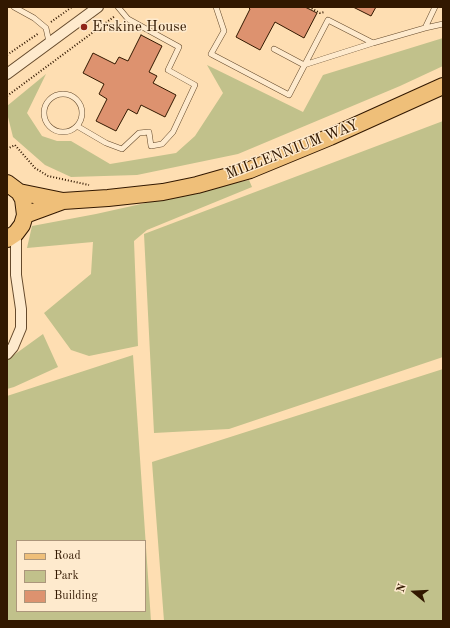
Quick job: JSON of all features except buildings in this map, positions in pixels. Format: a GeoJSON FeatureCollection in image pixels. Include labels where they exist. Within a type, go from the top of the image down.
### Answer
{"type":"FeatureCollection","features":[{"type":"Feature","properties":{"kind":"main road","name":"MILLENNIUM WAY"},"geometry":{"type":"LineString","coordinates":[[25,215],[63,201],[162,192],[197,185],[250,170],[330,138],[443,86]]}},
{"type":"Feature","properties":{"kind":"main road","name":"MILLENNIUM WAY"},"geometry":{"type":"LineString","coordinates":[[13,188],[63,201]]}},
{"type":"Feature","properties":{"kind":"main road"},"geometry":{"type":"LineString","coordinates":[[12,236],[22,225],[25,215],[23,199],[13,188]]}},
{"type":"Feature","properties":{"kind":"street"},"geometry":{"type":"LineString","coordinates":[[7,74],[98,7]]}},
{"type":"Feature","properties":{"kind":"street"},"geometry":{"type":"LineString","coordinates":[[7,354],[13,347],[21,328],[21,309],[12,236]]}},
{"type":"Feature","properties":{"kind":"street"},"geometry":{"type":"LineString","coordinates":[[7,262],[16,275]]}},
{"type":"Feature","properties":{"kind":"lane"},"geometry":{"type":"LineString","coordinates":[[14,7],[34,18],[46,28],[49,42]]}},
{"type":"Feature","properties":{"kind":"lane"},"geometry":{"type":"LineString","coordinates":[[216,7],[224,31],[211,54],[289,94],[328,20],[373,43]]}},
{"type":"Feature","properties":{"kind":"lane"},"geometry":{"type":"LineString","coordinates":[[425,28],[435,7]]}},
{"type":"Feature","properties":{"kind":"lane"},"geometry":{"type":"LineString","coordinates":[[77,126],[106,143],[122,149],[138,133],[149,132],[151,146],[162,144],[173,132],[195,85],[168,70],[179,47],[128,19],[120,9]]}},
{"type":"Feature","properties":{"kind":"lane"},"geometry":{"type":"LineString","coordinates":[[274,49],[304,65],[373,43],[443,24]]}},
{"type":"Feature","properties":{"kind":"lane"},"geometry":{"type":"LineString","coordinates":[[56,95],[69,95],[75,98],[79,102],[82,115],[77,126],[72,130],[63,132],[56,131],[45,121],[45,105],[56,95]]}},
{"type":"Feature","properties":{"kind":"path"},"geometry":{"type":"LineString","coordinates":[[309,7],[320,12],[326,11],[328,20]]}},
{"type":"Feature","properties":{"kind":"path"},"geometry":{"type":"LineString","coordinates":[[7,96],[120,9]]}},
{"type":"Feature","properties":{"kind":"path"},"geometry":{"type":"LineString","coordinates":[[7,149],[15,145],[35,168],[48,176],[94,186]]}},
{"type":"Feature","properties":{"kind":"green space"},"geometry":{"type":"Polygon","coordinates":[[[443,38],[443,66],[400,86],[238,154],[137,175],[71,177],[45,165],[13,137],[7,113],[7,106],[46,74],[27,113],[42,136],[57,141],[71,141],[110,164],[176,153],[195,136],[223,93],[207,65],[303,112],[323,75],[443,38]]]}},
{"type":"Feature","properties":{"kind":"green space"},"geometry":{"type":"Polygon","coordinates":[[[443,121],[443,357],[229,429],[154,433],[144,234],[443,121]]]}},
{"type":"Feature","properties":{"kind":"green space"},"geometry":{"type":"Polygon","coordinates":[[[249,180],[252,187],[147,230],[134,241],[138,346],[89,356],[71,350],[44,313],[91,274],[93,242],[27,248],[32,226],[96,214],[249,180]]]}},
{"type":"Feature","properties":{"kind":"green space"},"geometry":{"type":"Polygon","coordinates":[[[43,334],[58,367],[7,389],[7,360],[43,334]]]}},
{"type":"Feature","properties":{"kind":"green space"},"geometry":{"type":"Polygon","coordinates":[[[133,355],[146,540],[16,540],[16,612],[146,612],[146,547],[151,621],[7,621],[7,396],[133,355]]]}},
{"type":"Feature","properties":{"kind":"green space"},"geometry":{"type":"Polygon","coordinates":[[[443,369],[443,621],[164,621],[152,462],[443,369]]]}},
{"type":"Feature","properties":{"kind":"place","name":"Erskine House"},"geometry":{"type":"Point","coordinates":[84,27]}}]}
